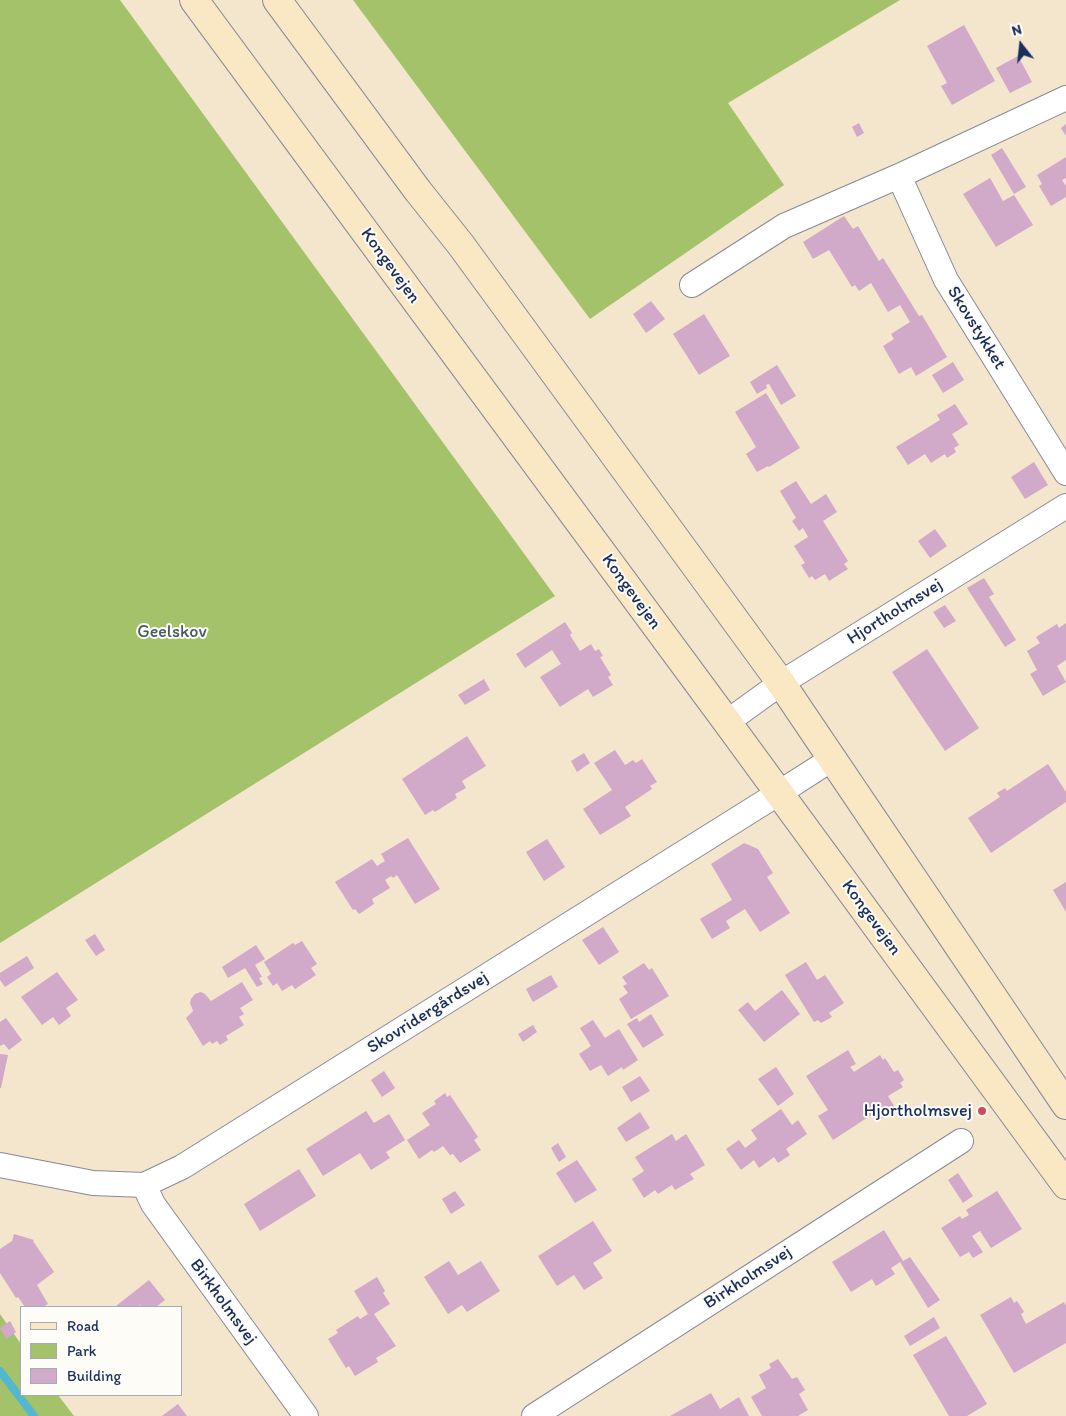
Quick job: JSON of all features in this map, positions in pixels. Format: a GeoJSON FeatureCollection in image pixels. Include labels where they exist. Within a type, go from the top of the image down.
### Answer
{"type":"FeatureCollection","features":[{"type":"Feature","properties":{"kind":"main road","name":"Kongevejen"},"geometry":{"type":"LineString","coordinates":[[194,0],[1066,1185]]}},
{"type":"Feature","properties":{"kind":"main road"},"geometry":{"type":"LineString","coordinates":[[277,0],[418,191],[461,245],[781,683],[1066,1105]]}},
{"type":"Feature","properties":{"kind":"street"},"geometry":{"type":"LineString","coordinates":[[692,285],[784,226],[900,176],[1066,98]]}},
{"type":"Feature","properties":{"kind":"street","name":"Skovstykket"},"geometry":{"type":"LineString","coordinates":[[900,176],[946,280],[1066,473]]}},
{"type":"Feature","properties":{"kind":"street","name":"Hjortholmsvej"},"geometry":{"type":"LineString","coordinates":[[727,722],[781,683],[1066,506]]}},
{"type":"Feature","properties":{"kind":"street","name":"Skovridergårdsvej"},"geometry":{"type":"LineString","coordinates":[[0,1165],[93,1183],[144,1185],[182,1167],[832,759]]}},
{"type":"Feature","properties":{"kind":"street","name":"Birkholmsvej"},"geometry":{"type":"LineString","coordinates":[[534,1416],[961,1141]]}},
{"type":"Feature","properties":{"kind":"street","name":"Birkholmsvej"},"geometry":{"type":"LineString","coordinates":[[144,1185],[153,1204],[306,1416]]}},
{"type":"Feature","properties":{"kind":"green space","name":"Geelskov"},"geometry":{"type":"Polygon","coordinates":[[[0,0],[120,0],[555,596],[0,943],[0,0]]]}},
{"type":"Feature","properties":{"kind":"green space"},"geometry":{"type":"Polygon","coordinates":[[[353,0],[900,0],[728,103],[784,185],[590,319],[353,0]]]}},
{"type":"Feature","properties":{"kind":"green space"},"geometry":{"type":"Polygon","coordinates":[[[0,1314],[20,1343],[20,1396],[59,1396],[74,1416],[0,1416],[0,1314]]]}},
{"type":"Feature","properties":{"kind":"building"},"geometry":{"type":"Polygon","coordinates":[[[964,25],[995,81],[952,105],[941,86],[947,83],[927,46],[964,25]]]}},
{"type":"Feature","properties":{"kind":"building"},"geometry":{"type":"Polygon","coordinates":[[[1018,56],[1032,82],[1010,93],[996,68],[1018,56]]]}},
{"type":"Feature","properties":{"kind":"building"},"geometry":{"type":"Polygon","coordinates":[[[859,123],[864,133],[857,137],[852,127],[859,123]]]}},
{"type":"Feature","properties":{"kind":"building"},"geometry":{"type":"Polygon","coordinates":[[[1066,124],[1066,136],[1061,128],[1066,124]]]}},
{"type":"Feature","properties":{"kind":"building"},"geometry":{"type":"Polygon","coordinates":[[[1002,148],[1026,187],[1014,194],[991,155],[1002,148]]]}},
{"type":"Feature","properties":{"kind":"building"},"geometry":{"type":"Polygon","coordinates":[[[1066,157],[1066,178],[1062,180],[1066,186],[1066,197],[1051,206],[1039,186],[1042,184],[1037,175],[1066,157]]]}},
{"type":"Feature","properties":{"kind":"building"},"geometry":{"type":"Polygon","coordinates":[[[990,178],[1003,201],[1014,195],[1033,225],[996,247],[963,194],[990,178]]]}},
{"type":"Feature","properties":{"kind":"building"},"geometry":{"type":"Polygon","coordinates":[[[844,216],[853,229],[858,226],[879,261],[883,258],[919,316],[922,315],[947,357],[916,376],[911,367],[899,374],[883,346],[894,339],[891,334],[910,322],[900,305],[888,312],[871,283],[859,291],[855,285],[852,287],[829,250],[813,259],[803,242],[844,216]]]}},
{"type":"Feature","properties":{"kind":"building"},"geometry":{"type":"Polygon","coordinates":[[[651,301],[665,319],[646,333],[633,314],[651,301]]]}},
{"type":"Feature","properties":{"kind":"building"},"geometry":{"type":"Polygon","coordinates":[[[704,314],[730,356],[699,375],[673,334],[704,314]]]}},
{"type":"Feature","properties":{"kind":"building"},"geometry":{"type":"Polygon","coordinates":[[[953,362],[964,380],[943,393],[932,375],[953,362]]]}},
{"type":"Feature","properties":{"kind":"building"},"geometry":{"type":"Polygon","coordinates":[[[777,365],[796,396],[781,405],[769,384],[766,385],[767,388],[757,394],[750,382],[777,365]]]}},
{"type":"Feature","properties":{"kind":"building"},"geometry":{"type":"Polygon","coordinates":[[[766,393],[800,448],[757,472],[746,454],[756,447],[735,412],[766,393]]]}},
{"type":"Feature","properties":{"kind":"building"},"geometry":{"type":"Polygon","coordinates":[[[955,404],[968,424],[952,434],[959,445],[954,448],[956,452],[947,458],[945,454],[931,463],[925,454],[908,465],[896,447],[940,420],[937,415],[955,404]]]}},
{"type":"Feature","properties":{"kind":"building"},"geometry":{"type":"Polygon","coordinates":[[[1034,462],[1048,485],[1025,499],[1011,477],[1034,462]]]}},
{"type":"Feature","properties":{"kind":"building"},"geometry":{"type":"Polygon","coordinates":[[[796,481],[811,504],[826,494],[837,512],[823,521],[848,561],[844,564],[848,569],[829,581],[825,574],[815,580],[812,576],[809,578],[801,565],[805,563],[794,546],[808,537],[803,528],[799,531],[792,521],[796,518],[780,491],[796,481]]]}},
{"type":"Feature","properties":{"kind":"building"},"geometry":{"type":"Polygon","coordinates":[[[935,529],[947,546],[930,558],[918,541],[935,529]]]}},
{"type":"Feature","properties":{"kind":"building"},"geometry":{"type":"Polygon","coordinates":[[[984,578],[994,594],[989,597],[1016,640],[1005,647],[967,588],[984,578]]]}},
{"type":"Feature","properties":{"kind":"building"},"geometry":{"type":"Polygon","coordinates":[[[945,605],[956,621],[944,628],[933,612],[945,605]]]}},
{"type":"Feature","properties":{"kind":"building"},"geometry":{"type":"Polygon","coordinates":[[[565,622],[572,633],[570,635],[580,651],[591,644],[595,651],[599,649],[603,656],[600,657],[611,675],[608,677],[613,685],[593,697],[588,689],[560,707],[540,677],[561,664],[552,650],[525,668],[516,654],[565,622]]]}},
{"type":"Feature","properties":{"kind":"building"},"geometry":{"type":"Polygon","coordinates":[[[1066,623],[1066,660],[1057,666],[1066,682],[1043,696],[1030,674],[1037,670],[1027,651],[1040,643],[1036,637],[1057,624],[1059,628],[1066,623]]]}},
{"type":"Feature","properties":{"kind":"building"},"geometry":{"type":"Polygon","coordinates":[[[927,649],[979,728],[945,751],[892,672],[927,649]]]}},
{"type":"Feature","properties":{"kind":"building"},"geometry":{"type":"Polygon","coordinates":[[[484,679],[490,690],[465,705],[458,695],[484,679]]]}},
{"type":"Feature","properties":{"kind":"building"},"geometry":{"type":"Polygon","coordinates":[[[467,736],[486,766],[462,781],[466,788],[455,794],[457,798],[435,812],[433,810],[425,815],[402,779],[467,736]]]}},
{"type":"Feature","properties":{"kind":"building"},"geometry":{"type":"Polygon","coordinates":[[[615,750],[625,765],[633,760],[636,763],[642,759],[657,782],[650,786],[652,789],[625,807],[631,816],[600,835],[583,809],[612,790],[594,763],[615,750]]]}},
{"type":"Feature","properties":{"kind":"building"},"geometry":{"type":"Polygon","coordinates":[[[584,753],[590,763],[577,772],[571,761],[584,753]]]}},
{"type":"Feature","properties":{"kind":"building"},"geometry":{"type":"Polygon","coordinates":[[[1048,764],[1066,792],[1066,802],[991,853],[968,818],[1000,797],[997,793],[1005,788],[1007,791],[1048,764]]]}},
{"type":"Feature","properties":{"kind":"building"},"geometry":{"type":"Polygon","coordinates":[[[408,838],[440,889],[415,904],[397,875],[393,878],[391,876],[385,880],[390,888],[372,899],[374,904],[359,914],[355,909],[353,910],[335,882],[372,859],[377,866],[385,861],[381,854],[408,838]]]}},
{"type":"Feature","properties":{"kind":"building"},"geometry":{"type":"Polygon","coordinates":[[[547,839],[565,867],[544,881],[526,852],[547,839]]]}},
{"type":"Feature","properties":{"kind":"building"},"geometry":{"type":"Polygon","coordinates":[[[744,843],[758,849],[773,873],[767,877],[790,913],[760,932],[745,909],[726,921],[730,928],[712,939],[700,919],[732,900],[711,864],[744,843]]]}},
{"type":"Feature","properties":{"kind":"building"},"geometry":{"type":"Polygon","coordinates":[[[1066,882],[1066,912],[1053,890],[1066,882]]]}},
{"type":"Feature","properties":{"kind":"building"},"geometry":{"type":"Polygon","coordinates":[[[603,927],[619,952],[599,965],[582,940],[603,927]]]}},
{"type":"Feature","properties":{"kind":"building"},"geometry":{"type":"Polygon","coordinates":[[[95,934],[105,950],[96,956],[85,940],[95,934]]]}},
{"type":"Feature","properties":{"kind":"building"},"geometry":{"type":"Polygon","coordinates":[[[302,941],[317,964],[311,968],[316,975],[295,989],[292,985],[282,991],[277,983],[273,986],[267,977],[271,974],[264,962],[293,943],[295,945],[302,941]]]}},
{"type":"Feature","properties":{"kind":"building"},"geometry":{"type":"Polygon","coordinates":[[[256,945],[265,959],[255,965],[262,977],[259,978],[263,984],[257,987],[245,968],[228,978],[222,967],[256,945]]]}},
{"type":"Feature","properties":{"kind":"building"},"geometry":{"type":"Polygon","coordinates":[[[27,956],[34,968],[5,987],[0,980],[0,973],[27,956]]]}},
{"type":"Feature","properties":{"kind":"building"},"geometry":{"type":"Polygon","coordinates":[[[806,962],[817,980],[825,975],[844,1003],[829,1013],[832,1017],[821,1023],[818,1020],[814,1022],[785,975],[806,962]]]}},
{"type":"Feature","properties":{"kind":"building"},"geometry":{"type":"Polygon","coordinates":[[[644,963],[649,970],[652,968],[669,996],[631,1019],[619,999],[628,993],[623,986],[627,984],[622,977],[644,963]]]}},
{"type":"Feature","properties":{"kind":"building"},"geometry":{"type":"Polygon","coordinates":[[[57,972],[78,1000],[66,1008],[71,1016],[59,1025],[53,1017],[42,1025],[21,997],[57,972]]]}},
{"type":"Feature","properties":{"kind":"building"},"geometry":{"type":"Polygon","coordinates":[[[551,975],[558,987],[533,1002],[526,989],[551,975]]]}},
{"type":"Feature","properties":{"kind":"building"},"geometry":{"type":"Polygon","coordinates":[[[242,982],[253,1000],[240,1008],[244,1014],[239,1017],[244,1025],[226,1036],[228,1040],[220,1045],[217,1041],[212,1044],[210,1041],[203,1046],[186,1018],[193,1011],[190,1003],[191,999],[195,994],[201,992],[211,1001],[242,982]]]}},
{"type":"Feature","properties":{"kind":"building"},"geometry":{"type":"Polygon","coordinates":[[[782,990],[800,1014],[764,1042],[738,1010],[748,1002],[755,1011],[782,990]]]}},
{"type":"Feature","properties":{"kind":"building"},"geometry":{"type":"Polygon","coordinates":[[[651,1014],[664,1035],[643,1048],[627,1024],[637,1018],[639,1022],[651,1014]]]}},
{"type":"Feature","properties":{"kind":"building"},"geometry":{"type":"Polygon","coordinates":[[[6,1018],[22,1040],[9,1050],[4,1044],[0,1046],[0,1022],[6,1018]]]}},
{"type":"Feature","properties":{"kind":"building"},"geometry":{"type":"Polygon","coordinates":[[[593,1020],[605,1038],[619,1029],[638,1060],[623,1070],[622,1067],[608,1076],[601,1065],[590,1071],[579,1054],[591,1046],[580,1028],[593,1020]]]}},
{"type":"Feature","properties":{"kind":"building"},"geometry":{"type":"Polygon","coordinates":[[[533,1025],[537,1032],[523,1042],[518,1034],[533,1025]]]}},
{"type":"Feature","properties":{"kind":"building"},"geometry":{"type":"Polygon","coordinates":[[[848,1050],[856,1064],[850,1067],[854,1072],[880,1055],[883,1060],[885,1058],[894,1072],[898,1070],[904,1080],[900,1083],[903,1087],[888,1096],[896,1109],[881,1119],[876,1112],[833,1140],[818,1116],[828,1110],[806,1076],[848,1050]]]}},
{"type":"Feature","properties":{"kind":"building"},"geometry":{"type":"Polygon","coordinates":[[[0,1054],[8,1055],[1,1088],[0,1088],[0,1054]]]}},
{"type":"Feature","properties":{"kind":"building"},"geometry":{"type":"Polygon","coordinates":[[[776,1067],[794,1094],[778,1106],[758,1079],[776,1067]]]}},
{"type":"Feature","properties":{"kind":"building"},"geometry":{"type":"Polygon","coordinates":[[[384,1071],[395,1088],[382,1097],[371,1080],[384,1071]]]}},
{"type":"Feature","properties":{"kind":"building"},"geometry":{"type":"Polygon","coordinates":[[[640,1076],[650,1091],[631,1102],[622,1087],[640,1076]]]}},
{"type":"Feature","properties":{"kind":"building"},"geometry":{"type":"Polygon","coordinates":[[[445,1093],[447,1097],[450,1095],[478,1137],[474,1140],[481,1150],[460,1163],[443,1146],[434,1152],[432,1150],[419,1159],[407,1140],[430,1125],[422,1113],[436,1104],[434,1101],[445,1093]]]}},
{"type":"Feature","properties":{"kind":"building"},"geometry":{"type":"Polygon","coordinates":[[[781,1109],[792,1125],[798,1120],[807,1134],[786,1149],[790,1155],[778,1163],[774,1157],[759,1168],[754,1160],[741,1170],[726,1149],[739,1140],[745,1148],[757,1139],[751,1130],[781,1109]]]}},
{"type":"Feature","properties":{"kind":"building"},"geometry":{"type":"Polygon","coordinates":[[[366,1111],[374,1123],[389,1114],[405,1140],[386,1152],[390,1158],[371,1170],[360,1153],[323,1176],[306,1149],[366,1111]]]}},
{"type":"Feature","properties":{"kind":"building"},"geometry":{"type":"Polygon","coordinates":[[[640,1112],[650,1128],[626,1142],[617,1128],[640,1112]]]}},
{"type":"Feature","properties":{"kind":"building"},"geometry":{"type":"Polygon","coordinates":[[[672,1134],[676,1141],[686,1134],[705,1165],[690,1174],[694,1179],[675,1190],[672,1185],[658,1194],[655,1190],[644,1198],[632,1179],[644,1171],[635,1157],[672,1134]]]}},
{"type":"Feature","properties":{"kind":"building"},"geometry":{"type":"Polygon","coordinates":[[[558,1143],[566,1157],[559,1162],[551,1148],[558,1143]]]}},
{"type":"Feature","properties":{"kind":"building"},"geometry":{"type":"Polygon","coordinates":[[[577,1160],[597,1190],[575,1203],[556,1173],[577,1160]]]}},
{"type":"Feature","properties":{"kind":"building"},"geometry":{"type":"Polygon","coordinates":[[[299,1169],[316,1196],[260,1231],[244,1204],[299,1169]]]}},
{"type":"Feature","properties":{"kind":"building"},"geometry":{"type":"Polygon","coordinates":[[[958,1173],[973,1196],[963,1203],[948,1180],[958,1173]]]}},
{"type":"Feature","properties":{"kind":"building"},"geometry":{"type":"Polygon","coordinates":[[[455,1191],[465,1205],[451,1214],[442,1199],[455,1191]]]}},
{"type":"Feature","properties":{"kind":"building"},"geometry":{"type":"Polygon","coordinates":[[[997,1191],[1022,1229],[991,1248],[980,1231],[972,1236],[983,1252],[973,1258],[969,1252],[960,1257],[941,1228],[960,1216],[962,1219],[969,1215],[966,1210],[997,1191]]]}},
{"type":"Feature","properties":{"kind":"building"},"geometry":{"type":"Polygon","coordinates":[[[593,1221],[612,1251],[593,1263],[603,1278],[584,1290],[574,1275],[557,1286],[538,1256],[593,1221]]]}},
{"type":"Feature","properties":{"kind":"building"},"geometry":{"type":"Polygon","coordinates":[[[884,1230],[903,1261],[910,1257],[940,1300],[928,1308],[900,1262],[891,1268],[895,1274],[876,1286],[872,1279],[851,1292],[832,1262],[884,1230]]]}},
{"type":"Feature","properties":{"kind":"building"},"geometry":{"type":"Polygon","coordinates":[[[14,1234],[34,1240],[54,1272],[37,1285],[48,1304],[45,1306],[24,1306],[18,1297],[16,1298],[0,1273],[0,1249],[12,1241],[14,1234]]]}},
{"type":"Feature","properties":{"kind":"building"},"geometry":{"type":"Polygon","coordinates":[[[449,1261],[458,1275],[481,1261],[500,1291],[467,1312],[462,1305],[448,1314],[424,1277],[449,1261]]]}},
{"type":"Feature","properties":{"kind":"building"},"geometry":{"type":"Polygon","coordinates":[[[377,1277],[385,1291],[383,1293],[390,1304],[374,1314],[396,1346],[376,1358],[378,1362],[355,1376],[349,1366],[346,1368],[328,1339],[338,1333],[336,1330],[358,1316],[360,1319],[368,1314],[354,1291],[377,1277]]]}},
{"type":"Feature","properties":{"kind":"building"},"geometry":{"type":"Polygon","coordinates":[[[149,1280],[165,1300],[157,1306],[116,1306],[149,1280]]]}},
{"type":"Feature","properties":{"kind":"building"},"geometry":{"type":"Polygon","coordinates":[[[1011,1297],[1014,1303],[1017,1301],[1024,1312],[1021,1314],[1026,1324],[1064,1302],[1066,1306],[1066,1343],[1014,1373],[980,1315],[1011,1297]]]}},
{"type":"Feature","properties":{"kind":"building"},"geometry":{"type":"Polygon","coordinates":[[[934,1317],[940,1328],[910,1346],[904,1336],[934,1317]]]}},
{"type":"Feature","properties":{"kind":"building"},"geometry":{"type":"Polygon","coordinates":[[[10,1321],[16,1332],[6,1339],[0,1328],[10,1321]]]}},
{"type":"Feature","properties":{"kind":"building"},"geometry":{"type":"Polygon","coordinates":[[[946,1336],[987,1404],[967,1416],[949,1416],[913,1355],[946,1336]]]}},
{"type":"Feature","properties":{"kind":"building"},"geometry":{"type":"Polygon","coordinates":[[[778,1359],[792,1379],[797,1377],[805,1390],[799,1394],[808,1410],[798,1416],[762,1416],[751,1397],[766,1388],[759,1375],[771,1368],[769,1364],[778,1359]]]}},
{"type":"Feature","properties":{"kind":"building"},"geometry":{"type":"Polygon","coordinates":[[[711,1393],[720,1409],[739,1397],[749,1416],[670,1416],[711,1393]]]}},
{"type":"Feature","properties":{"kind":"building"},"geometry":{"type":"Polygon","coordinates":[[[178,1404],[187,1416],[162,1416],[178,1404]]]}},
{"type":"Feature","properties":{"kind":"waterway"},"geometry":{"type":"LineString","coordinates":[[0,1371],[34,1416]]}},
{"type":"Feature","properties":{"kind":"place","name":"Hjortholmsvej"},"geometry":{"type":"Point","coordinates":[982,1111]}}]}
